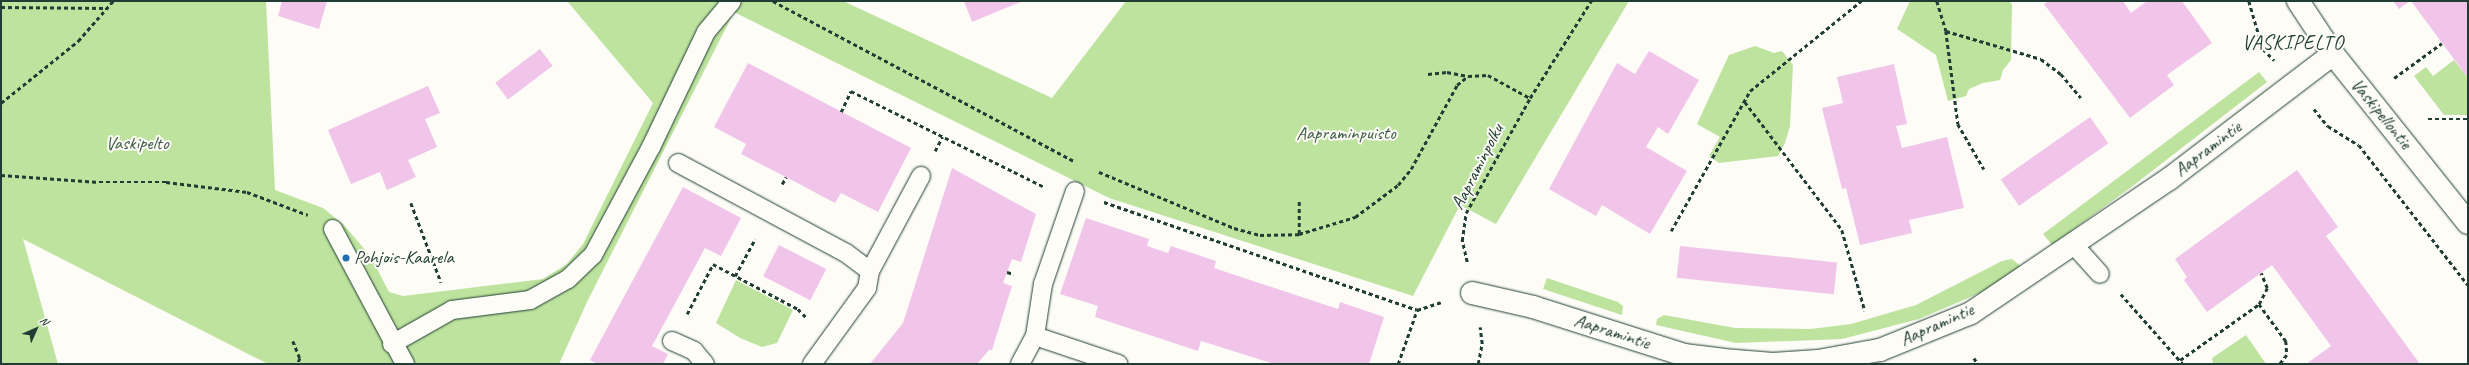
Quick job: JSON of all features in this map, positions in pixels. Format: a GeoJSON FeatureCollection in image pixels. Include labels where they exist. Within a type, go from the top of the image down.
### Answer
{"type":"FeatureCollection","features":[{"type":"Feature","properties":{"kind":"street","name":"Vaskipellontie"},"geometry":{"type":"LineString","coordinates":[[2298,1],[2333,54],[2468,223]]}},
{"type":"Feature","properties":{"kind":"street","name":"Aapramintie"},"geometry":{"type":"LineString","coordinates":[[1472,293],[1533,307],[1684,354],[1773,364],[1818,361],[1880,350],[1971,313],[2169,179],[2333,54]]}},
{"type":"Feature","properties":{"kind":"lane"},"geometry":{"type":"LineString","coordinates":[[392,344],[452,310],[530,300],[568,279],[593,255],[651,147],[706,32],[732,1]]}},
{"type":"Feature","properties":{"kind":"lane"},"geometry":{"type":"LineString","coordinates":[[678,163],[846,253],[870,270]]}},
{"type":"Feature","properties":{"kind":"lane"},"geometry":{"type":"LineString","coordinates":[[812,364],[829,344],[867,288],[870,270],[921,176]]}},
{"type":"Feature","properties":{"kind":"lane"},"geometry":{"type":"LineString","coordinates":[[1020,364],[1035,336],[1043,284],[1075,192]]}},
{"type":"Feature","properties":{"kind":"lane"},"geometry":{"type":"LineString","coordinates":[[333,229],[392,344],[404,364]]}},
{"type":"Feature","properties":{"kind":"lane"},"geometry":{"type":"LineString","coordinates":[[2073,244],[2100,274]]}},
{"type":"Feature","properties":{"kind":"lane"},"geometry":{"type":"LineString","coordinates":[[1035,336],[1118,364]]}},
{"type":"Feature","properties":{"kind":"lane"},"geometry":{"type":"LineString","coordinates":[[672,341],[694,351],[705,364]]}},
{"type":"Feature","properties":{"kind":"path"},"geometry":{"type":"LineString","coordinates":[[1,103],[78,41],[113,1]]}},
{"type":"Feature","properties":{"kind":"path"},"geometry":{"type":"LineString","coordinates":[[774,1],[1082,165],[1234,228],[1260,235],[1298,234],[1355,217],[1398,185],[1412,169],[1457,85],[1468,76]]}},
{"type":"Feature","properties":{"kind":"path","name":"Aapraminpolku"},"geometry":{"type":"LineString","coordinates":[[1478,364],[1482,335],[1462,241],[1466,213],[1530,98],[1591,1]]}},
{"type":"Feature","properties":{"kind":"path"},"geometry":{"type":"LineString","coordinates":[[1671,231],[1750,91],[1788,58],[1861,1]]}},
{"type":"Feature","properties":{"kind":"path"},"geometry":{"type":"LineString","coordinates":[[1937,1],[1946,31],[1958,124],[1984,169]]}},
{"type":"Feature","properties":{"kind":"path"},"geometry":{"type":"LineString","coordinates":[[2249,1],[2263,49],[2294,83],[2328,126],[2359,145],[2468,285]]}},
{"type":"Feature","properties":{"kind":"path"},"geometry":{"type":"LineString","coordinates":[[1,7],[108,8]]}},
{"type":"Feature","properties":{"kind":"path"},"geometry":{"type":"LineString","coordinates":[[1946,31],[2041,59],[2061,74],[2081,98]]}},
{"type":"Feature","properties":{"kind":"path"},"geometry":{"type":"LineString","coordinates":[[2389,82],[2442,43]]}},
{"type":"Feature","properties":{"kind":"path"},"geometry":{"type":"LineString","coordinates":[[1428,74],[1447,72],[1468,76],[1488,75],[1530,98]]}},
{"type":"Feature","properties":{"kind":"path"},"geometry":{"type":"LineString","coordinates":[[841,112],[852,91],[1045,187],[1075,192],[1417,310],[1472,293]]}},
{"type":"Feature","properties":{"kind":"path"},"geometry":{"type":"LineString","coordinates":[[1745,102],[1842,230],[1865,311]]}},
{"type":"Feature","properties":{"kind":"path"},"geometry":{"type":"LineString","coordinates":[[2423,118],[2468,119]]}},
{"type":"Feature","properties":{"kind":"path"},"geometry":{"type":"LineString","coordinates":[[936,149],[942,137]]}},
{"type":"Feature","properties":{"kind":"path"},"geometry":{"type":"LineString","coordinates":[[1075,192],[1082,165]]}},
{"type":"Feature","properties":{"kind":"path"},"geometry":{"type":"LineString","coordinates":[[1,175],[99,182],[166,182],[247,192],[308,215],[333,229]]}},
{"type":"Feature","properties":{"kind":"path"},"geometry":{"type":"LineString","coordinates":[[1298,234],[1299,200]]}},
{"type":"Feature","properties":{"kind":"path"},"geometry":{"type":"LineString","coordinates":[[412,203],[452,310]]}},
{"type":"Feature","properties":{"kind":"path"},"geometry":{"type":"LineString","coordinates":[[672,341],[713,264],[798,309],[829,344]]}},
{"type":"Feature","properties":{"kind":"path"},"geometry":{"type":"LineString","coordinates":[[2180,360],[2259,304],[2267,288],[2261,273]]}},
{"type":"Feature","properties":{"kind":"path"},"geometry":{"type":"LineString","coordinates":[[2100,274],[2131,304],[2183,364]]}},
{"type":"Feature","properties":{"kind":"path"},"geometry":{"type":"LineString","coordinates":[[2259,304],[2286,341],[2287,355],[2280,364]]}},
{"type":"Feature","properties":{"kind":"path"},"geometry":{"type":"LineString","coordinates":[[1398,364],[1417,310]]}},
{"type":"Feature","properties":{"kind":"path"},"geometry":{"type":"LineString","coordinates":[[293,341],[300,358],[298,364]]}},
{"type":"Feature","properties":{"kind":"path"},"geometry":{"type":"LineString","coordinates":[[1974,358],[1978,364]]}},
{"type":"Feature","properties":{"kind":"green space"},"geometry":{"type":"Polygon","coordinates":[[[1,1],[266,1],[275,190],[323,208],[344,225],[371,257],[389,292],[403,296],[543,279],[567,264],[583,244],[653,103],[567,1],[843,1],[1052,98],[1126,1],[1629,1],[1496,224],[1460,205],[1413,296],[1109,198],[734,12],[587,302],[559,364],[268,364],[23,239],[58,364],[1,364],[1,1]]]}},
{"type":"Feature","properties":{"kind":"green space"},"geometry":{"type":"Polygon","coordinates":[[[1910,1],[2009,1],[2012,4],[2011,60],[2003,70],[2000,80],[1983,83],[1969,89],[1966,96],[1948,101],[1936,55],[1897,29],[1910,1]]]}},
{"type":"Feature","properties":{"kind":"green space"},"geometry":{"type":"Polygon","coordinates":[[[1755,46],[1774,53],[1782,51],[1793,65],[1790,126],[1785,143],[1778,156],[1719,163],[1709,156],[1720,137],[1697,124],[1729,55],[1755,46]]]}},
{"type":"Feature","properties":{"kind":"green space"},"geometry":{"type":"Polygon","coordinates":[[[2454,60],[2468,78],[2468,115],[2444,115],[2414,76],[2426,67],[2433,76],[2454,60]]]}},
{"type":"Feature","properties":{"kind":"green space"},"geometry":{"type":"Polygon","coordinates":[[[2259,72],[2267,82],[2134,185],[2052,245],[2043,234],[2259,72]]]}},
{"type":"Feature","properties":{"kind":"green space"},"geometry":{"type":"Polygon","coordinates":[[[2012,259],[2022,267],[1982,292],[1919,319],[1842,339],[1736,343],[1656,325],[1657,319],[1664,315],[1735,328],[1811,329],[1851,324],[1916,305],[2002,261],[2012,259]]]}},
{"type":"Feature","properties":{"kind":"green space"},"geometry":{"type":"Polygon","coordinates":[[[1547,278],[1618,302],[1623,306],[1622,315],[1543,289],[1547,278]]]}},
{"type":"Feature","properties":{"kind":"green space"},"geometry":{"type":"Polygon","coordinates":[[[736,280],[793,310],[777,343],[762,347],[740,338],[716,323],[736,280]]]}},
{"type":"Feature","properties":{"kind":"green space"},"geometry":{"type":"Polygon","coordinates":[[[2246,335],[2266,364],[2213,364],[2212,358],[2246,335]]]}},
{"type":"Feature","properties":{"kind":"building"},"geometry":{"type":"Polygon","coordinates":[[[282,1],[327,1],[319,29],[278,16],[282,1]]]}},
{"type":"Feature","properties":{"kind":"building"},"geometry":{"type":"Polygon","coordinates":[[[964,1],[1023,1],[972,22],[964,1]]]}},
{"type":"Feature","properties":{"kind":"building"},"geometry":{"type":"Polygon","coordinates":[[[2049,1],[2123,1],[2131,13],[2147,1],[2182,1],[2212,43],[2167,75],[2174,85],[2130,118],[2044,4],[2049,1]]]}},
{"type":"Feature","properties":{"kind":"building"},"geometry":{"type":"Polygon","coordinates":[[[2393,1],[2410,1],[2399,9],[2393,1]]]}},
{"type":"Feature","properties":{"kind":"building"},"geometry":{"type":"Polygon","coordinates":[[[2411,1],[2468,1],[2468,78],[2431,28],[2411,1]]]}},
{"type":"Feature","properties":{"kind":"building"},"geometry":{"type":"Polygon","coordinates":[[[540,49],[553,66],[508,99],[495,83],[540,49]]]}},
{"type":"Feature","properties":{"kind":"building"},"geometry":{"type":"Polygon","coordinates":[[[1649,51],[1699,80],[1668,134],[1658,127],[1646,147],[1687,171],[1650,234],[1602,205],[1596,216],[1549,189],[1617,63],[1635,74],[1649,51]]]}},
{"type":"Feature","properties":{"kind":"building"},"geometry":{"type":"Polygon","coordinates":[[[748,63],[911,148],[878,212],[841,193],[835,203],[741,154],[746,144],[714,127],[748,63]]]}},
{"type":"Feature","properties":{"kind":"building"},"geometry":{"type":"Polygon","coordinates":[[[1894,64],[1907,124],[1896,126],[1902,148],[1947,137],[1964,208],[1909,220],[1912,233],[1860,245],[1846,188],[1842,189],[1822,108],[1843,103],[1837,77],[1894,64]]]}},
{"type":"Feature","properties":{"kind":"building"},"geometry":{"type":"Polygon","coordinates":[[[428,86],[440,113],[425,119],[437,147],[408,160],[416,177],[387,190],[380,172],[351,184],[328,130],[428,86]]]}},
{"type":"Feature","properties":{"kind":"building"},"geometry":{"type":"Polygon","coordinates":[[[2090,117],[2108,143],[2019,206],[2001,180],[2090,117]]]}},
{"type":"Feature","properties":{"kind":"building"},"geometry":{"type":"Polygon","coordinates":[[[952,168],[1036,214],[1021,262],[1012,259],[1003,283],[1012,286],[992,350],[989,350],[977,364],[870,364],[903,323],[952,168]]]}},
{"type":"Feature","properties":{"kind":"building"},"geometry":{"type":"Polygon","coordinates":[[[2297,170],[2338,227],[2326,236],[2420,364],[2306,364],[2331,346],[2272,265],[2207,312],[2184,280],[2187,277],[2175,259],[2297,170]]]}},
{"type":"Feature","properties":{"kind":"building"},"geometry":{"type":"Polygon","coordinates":[[[683,187],[741,218],[721,256],[705,248],[652,346],[668,354],[663,364],[597,364],[590,360],[683,187]]]}},
{"type":"Feature","properties":{"kind":"building"},"geometry":{"type":"Polygon","coordinates":[[[1086,218],[1149,239],[1147,246],[1168,253],[1171,246],[1216,261],[1214,268],[1338,309],[1340,302],[1384,317],[1369,364],[1274,364],[1201,341],[1198,351],[1095,317],[1098,306],[1060,294],[1086,218]]]}},
{"type":"Feature","properties":{"kind":"building"},"geometry":{"type":"Polygon","coordinates":[[[779,245],[826,269],[810,300],[763,276],[779,245]]]}},
{"type":"Feature","properties":{"kind":"building"},"geometry":{"type":"Polygon","coordinates":[[[1680,246],[1837,263],[1834,294],[1677,278],[1680,246]]]}},
{"type":"Feature","properties":{"kind":"place","name":"Pohjois-Kaarela"},"geometry":{"type":"Point","coordinates":[346,258]}},
{"type":"Feature","properties":{"kind":"district","name":"VASKIPELTO"},"geometry":{"type":"Point","coordinates":[2293,42]}},
{"type":"Feature","properties":{"kind":"park label","name":"Aapraminpuisto"},"geometry":{"type":"Point","coordinates":[1346,134]}},
{"type":"Feature","properties":{"kind":"park label","name":"Vaskipelto"},"geometry":{"type":"Point","coordinates":[137,144]}}]}
